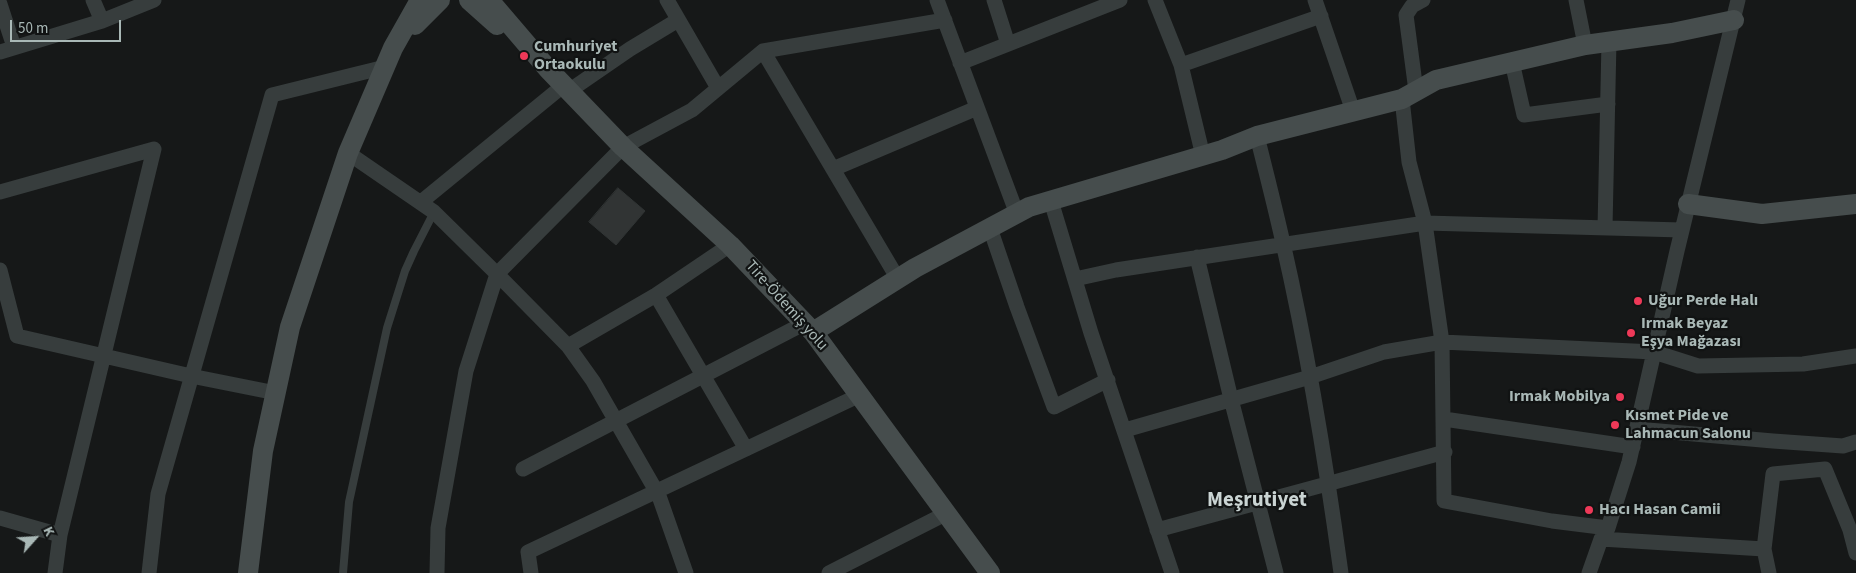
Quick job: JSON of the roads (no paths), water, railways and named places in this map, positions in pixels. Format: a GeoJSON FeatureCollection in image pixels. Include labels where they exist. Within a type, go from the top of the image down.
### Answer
{"type":"FeatureCollection","features":[{"type":"Feature","properties":{"kind":"street"},"geometry":{"type":"LineString","coordinates":[[93,0],[102,21]]}},
{"type":"Feature","properties":{"kind":"street"},"geometry":{"type":"LineString","coordinates":[[0,4],[7,50],[102,21],[154,0]]}},
{"type":"Feature","properties":{"kind":"street"},"geometry":{"type":"LineString","coordinates":[[248,573],[263,451],[290,327],[348,153],[393,48],[420,0]]}},
{"type":"Feature","properties":{"kind":"street"},"geometry":{"type":"LineString","coordinates":[[393,48],[440,0]]}},
{"type":"Feature","properties":{"kind":"street"},"geometry":{"type":"LineString","coordinates":[[469,0],[548,69]]}},
{"type":"Feature","properties":{"kind":"street"},"geometry":{"type":"LineString","coordinates":[[489,0],[548,69]]}},
{"type":"Feature","properties":{"kind":"street"},"geometry":{"type":"LineString","coordinates":[[667,0],[718,88]]}},
{"type":"Feature","properties":{"kind":"street"},"geometry":{"type":"LineString","coordinates":[[937,0],[1017,214]]}},
{"type":"Feature","properties":{"kind":"street"},"geometry":{"type":"LineString","coordinates":[[994,0],[1008,44]]}},
{"type":"Feature","properties":{"kind":"street"},"geometry":{"type":"LineString","coordinates":[[960,63],[1120,0]]}},
{"type":"Feature","properties":{"kind":"street"},"geometry":{"type":"LineString","coordinates":[[1155,0],[1181,65],[1204,156]]}},
{"type":"Feature","properties":{"kind":"street"},"geometry":{"type":"LineString","coordinates":[[1316,0],[1353,111]]}},
{"type":"Feature","properties":{"kind":"street"},"geometry":{"type":"LineString","coordinates":[[1423,0],[1412,6],[1406,15],[1409,162],[1425,223],[1442,342],[1445,452],[1444,501],[1605,533],[1764,549]]}},
{"type":"Feature","properties":{"kind":"street"},"geometry":{"type":"LineString","coordinates":[[1576,0],[1585,45]]}},
{"type":"Feature","properties":{"kind":"street"},"geometry":{"type":"LineString","coordinates":[[1589,573],[1605,533],[1633,447],[1688,204],[1738,0]]}},
{"type":"Feature","properties":{"kind":"street"},"geometry":{"type":"LineString","coordinates":[[1181,65],[1321,16]]}},
{"type":"Feature","properties":{"kind":"street"},"geometry":{"type":"LineString","coordinates":[[421,202],[566,88],[678,20]]}},
{"type":"Feature","properties":{"kind":"street"},"geometry":{"type":"LineString","coordinates":[[437,573],[438,528],[466,371],[498,274],[623,147],[692,110],[763,51],[945,20]]}},
{"type":"Feature","properties":{"kind":"street"},"geometry":{"type":"LineString","coordinates":[[523,469],[703,375],[809,327],[1029,208],[1204,156],[1257,136],[1409,95],[1436,80],[1585,45],[1672,33],[1734,20]]}},
{"type":"Feature","properties":{"kind":"street"},"geometry":{"type":"LineString","coordinates":[[1605,228],[1609,41]]}},
{"type":"Feature","properties":{"kind":"street"},"geometry":{"type":"LineString","coordinates":[[763,51],[898,279]]}},
{"type":"Feature","properties":{"kind":"street"},"geometry":{"type":"LineString","coordinates":[[1512,62],[1524,115],[1608,104]]}},
{"type":"Feature","properties":{"kind":"street"},"geometry":{"type":"LineString","coordinates":[[149,573],[158,494],[272,95],[385,67]]}},
{"type":"Feature","properties":{"kind":"street","name":"Tire-Ödemiş yolu"},"geometry":{"type":"LineString","coordinates":[[548,69],[623,147],[730,245],[809,327],[990,573]]}},
{"type":"Feature","properties":{"kind":"street"},"geometry":{"type":"LineString","coordinates":[[833,168],[977,108]]}},
{"type":"Feature","properties":{"kind":"street"},"geometry":{"type":"LineString","coordinates":[[1257,136],[1284,244],[1310,377],[1329,484],[1341,573]]}},
{"type":"Feature","properties":{"kind":"street"},"geometry":{"type":"LineString","coordinates":[[0,192],[154,149],[60,535],[55,573]]}},
{"type":"Feature","properties":{"kind":"street"},"geometry":{"type":"LineString","coordinates":[[348,153],[434,212],[568,346],[593,381],[656,492],[686,573]]}},
{"type":"Feature","properties":{"kind":"street"},"geometry":{"type":"LineString","coordinates":[[1051,201],[1172,573]]}},
{"type":"Feature","properties":{"kind":"street"},"geometry":{"type":"LineString","coordinates":[[1688,204],[1762,214],[1856,204]]}},
{"type":"Feature","properties":{"kind":"street"},"geometry":{"type":"LineString","coordinates":[[1075,279],[1116,270],[1197,257],[1425,223],[1682,230]]}},
{"type":"Feature","properties":{"kind":"street"},"geometry":{"type":"LineString","coordinates":[[990,228],[1054,407],[1108,380]]}},
{"type":"Feature","properties":{"kind":"street"},"geometry":{"type":"LineString","coordinates":[[568,346],[656,295],[730,245]]}},
{"type":"Feature","properties":{"kind":"street"},"geometry":{"type":"LineString","coordinates":[[1197,257],[1276,573]]}},
{"type":"Feature","properties":{"kind":"street"},"geometry":{"type":"LineString","coordinates":[[0,270],[6,324],[17,336],[276,393]]}},
{"type":"Feature","properties":{"kind":"street"},"geometry":{"type":"LineString","coordinates":[[656,295],[746,449]]}},
{"type":"Feature","properties":{"kind":"street"},"geometry":{"type":"LineString","coordinates":[[1125,430],[1310,377],[1384,352],[1442,342],[1654,352],[1698,366],[1803,364],[1856,356]]}},
{"type":"Feature","properties":{"kind":"street"},"geometry":{"type":"LineString","coordinates":[[531,573],[528,552],[860,396]]}},
{"type":"Feature","properties":{"kind":"street"},"geometry":{"type":"LineString","coordinates":[[1444,419],[1633,447]]}},
{"type":"Feature","properties":{"kind":"street"},"geometry":{"type":"LineString","coordinates":[[1637,429],[1843,446],[1856,442]]}},
{"type":"Feature","properties":{"kind":"street"},"geometry":{"type":"LineString","coordinates":[[1819,444],[1825,469],[1853,530],[1856,553]]}},
{"type":"Feature","properties":{"kind":"street"},"geometry":{"type":"LineString","coordinates":[[1157,530],[1445,452]]}},
{"type":"Feature","properties":{"kind":"street"},"geometry":{"type":"LineString","coordinates":[[1769,573],[1764,549],[1773,474],[1825,469]]}},
{"type":"Feature","properties":{"kind":"street"},"geometry":{"type":"LineString","coordinates":[[830,573],[947,513]]}},
{"type":"Feature","properties":{"kind":"street"},"geometry":{"type":"LineString","coordinates":[[0,518],[60,535]]}},
{"type":"Feature","properties":{"kind":"lane"},"geometry":{"type":"LineString","coordinates":[[343,573],[349,502],[389,322],[405,271],[434,212]]}},
{"type":"Feature","properties":{"kind":"place","name":"Cumhuriyet Ortaokulu"},"geometry":{"type":"Point","coordinates":[524,56]}},
{"type":"Feature","properties":{"kind":"place","name":"Uğur Perde Halı"},"geometry":{"type":"Point","coordinates":[1638,301]}},
{"type":"Feature","properties":{"kind":"place","name":"Irmak Beyaz Eşya Mağazası"},"geometry":{"type":"Point","coordinates":[1631,333]}},
{"type":"Feature","properties":{"kind":"place","name":"Irmak Mobilya"},"geometry":{"type":"Point","coordinates":[1620,397]}},
{"type":"Feature","properties":{"kind":"place","name":"Kısmet Pide ve Lahmacun Salonu"},"geometry":{"type":"Point","coordinates":[1615,425]}},
{"type":"Feature","properties":{"kind":"place","name":"Hacı Hasan Camii"},"geometry":{"type":"Point","coordinates":[1589,510]}},
{"type":"Feature","properties":{"kind":"district","name":"Meşrutiyet"},"geometry":{"type":"Point","coordinates":[1257,501]}}]}
